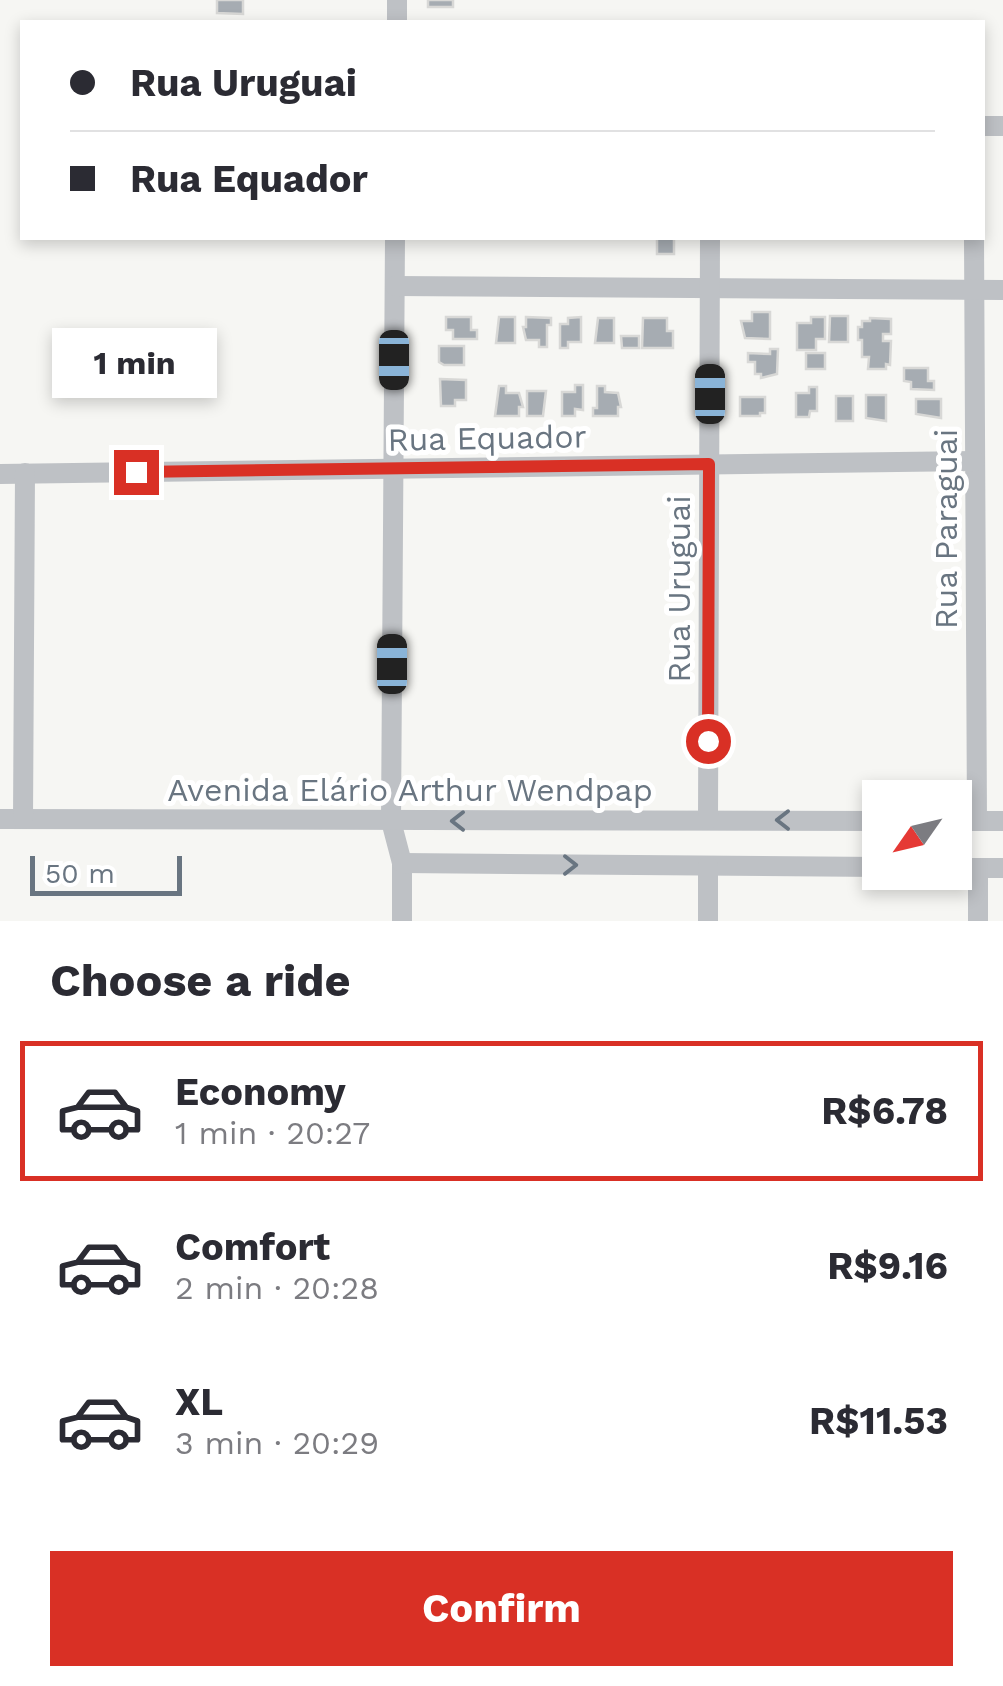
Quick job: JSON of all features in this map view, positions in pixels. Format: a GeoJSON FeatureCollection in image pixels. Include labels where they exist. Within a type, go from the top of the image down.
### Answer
{"type":"FeatureCollection","features":[{"type":"Feature","properties":{"kind":"street"},"geometry":{"type":"LineString","coordinates":[[395,240],[390,821],[402,864],[402,921]]}},
{"type":"Feature","properties":{"kind":"street","name":"Rua Uruguai"},"geometry":{"type":"LineString","coordinates":[[708,820],[710,240]]}},
{"type":"Feature","properties":{"kind":"street","name":"Rua Paraguai"},"geometry":{"type":"LineString","coordinates":[[974,240],[977,821]]}},
{"type":"Feature","properties":{"kind":"street"},"geometry":{"type":"LineString","coordinates":[[395,286],[1003,290]]}},
{"type":"Feature","properties":{"kind":"street","name":"Rua Equador"},"geometry":{"type":"LineString","coordinates":[[0,474],[975,461]]}},
{"type":"Feature","properties":{"kind":"street"},"geometry":{"type":"LineString","coordinates":[[23,819],[25,473]]}},
{"type":"Feature","properties":{"kind":"street","name":"Avenida Elário Arthur Wendpap"},"geometry":{"type":"LineString","coordinates":[[0,819],[862,820]]}},
{"type":"Feature","properties":{"kind":"street"},"geometry":{"type":"LineString","coordinates":[[972,821],[1003,821]]}},
{"type":"Feature","properties":{"kind":"street"},"geometry":{"type":"LineString","coordinates":[[402,864],[862,867]]}},
{"type":"Feature","properties":{"kind":"street"},"geometry":{"type":"LineString","coordinates":[[708,866],[708,921]]}},
{"type":"Feature","properties":{"kind":"street"},"geometry":{"type":"LineString","coordinates":[[972,868],[1003,868]]}},
{"type":"Feature","properties":{"kind":"street"},"geometry":{"type":"LineString","coordinates":[[978,868],[978,921]]}},
{"type":"Feature","properties":{"kind":"building"},"geometry":{"type":"Polygon","coordinates":[[[217,0],[243,0],[243,14],[217,13],[217,0]]]}},
{"type":"Feature","properties":{"kind":"building"},"geometry":{"type":"Polygon","coordinates":[[[428,0],[453,0],[453,7],[428,7],[428,0]]]}},
{"type":"Feature","properties":{"kind":"building"},"geometry":{"type":"Polygon","coordinates":[[[657,240],[674,240],[674,254],[657,254],[657,240]]]}},
{"type":"Feature","properties":{"kind":"building"},"geometry":{"type":"Polygon","coordinates":[[[752,312],[770,312],[770,339],[745,338],[741,321],[752,321],[752,312]]]}},
{"type":"Feature","properties":{"kind":"building"},"geometry":{"type":"Polygon","coordinates":[[[830,316],[848,316],[848,342],[829,342],[830,316]]]}},
{"type":"Feature","properties":{"kind":"building"},"geometry":{"type":"Polygon","coordinates":[[[446,317],[471,317],[471,330],[477,330],[477,339],[453,339],[453,330],[446,330],[446,317]]]}},
{"type":"Feature","properties":{"kind":"building"},"geometry":{"type":"Polygon","coordinates":[[[499,317],[515,317],[515,343],[496,343],[499,317]]]}},
{"type":"Feature","properties":{"kind":"building"},"geometry":{"type":"Polygon","coordinates":[[[526,317],[551,318],[551,325],[547,325],[547,347],[539,347],[539,340],[526,340],[526,317]]]}},
{"type":"Feature","properties":{"kind":"building"},"geometry":{"type":"Polygon","coordinates":[[[581,317],[581,342],[568,342],[568,348],[560,348],[560,324],[568,324],[568,318],[581,317]]]}},
{"type":"Feature","properties":{"kind":"building"},"geometry":{"type":"Polygon","coordinates":[[[811,317],[825,317],[825,339],[816,339],[816,350],[797,350],[797,323],[811,323],[811,317]]]}},
{"type":"Feature","properties":{"kind":"building"},"geometry":{"type":"Polygon","coordinates":[[[598,318],[614,318],[614,343],[595,343],[598,318]]]}},
{"type":"Feature","properties":{"kind":"building"},"geometry":{"type":"Polygon","coordinates":[[[643,318],[667,318],[667,331],[673,331],[673,348],[642,348],[643,318]]]}},
{"type":"Feature","properties":{"kind":"building"},"geometry":{"type":"Polygon","coordinates":[[[870,318],[891,319],[891,334],[883,334],[883,341],[891,341],[890,365],[886,364],[886,369],[868,369],[869,357],[862,357],[858,327],[870,318]]]}},
{"type":"Feature","properties":{"kind":"building"},"geometry":{"type":"Polygon","coordinates":[[[621,336],[639,336],[639,348],[622,348],[621,336]]]}},
{"type":"Feature","properties":{"kind":"building"},"geometry":{"type":"Polygon","coordinates":[[[439,346],[464,346],[464,365],[439,362],[439,346]]]}},
{"type":"Feature","properties":{"kind":"building"},"geometry":{"type":"Polygon","coordinates":[[[770,349],[778,349],[777,374],[761,378],[761,374],[755,374],[755,362],[748,362],[748,353],[770,354],[770,349]]]}},
{"type":"Feature","properties":{"kind":"building"},"geometry":{"type":"Polygon","coordinates":[[[806,353],[825,353],[825,369],[806,369],[806,353]]]}},
{"type":"Feature","properties":{"kind":"building"},"geometry":{"type":"Polygon","coordinates":[[[904,368],[928,368],[928,381],[934,381],[934,390],[911,389],[911,382],[904,381],[904,368]]]}},
{"type":"Feature","properties":{"kind":"building"},"geometry":{"type":"Polygon","coordinates":[[[440,379],[466,380],[466,400],[455,400],[455,406],[441,406],[440,379]]]}},
{"type":"Feature","properties":{"kind":"building"},"geometry":{"type":"Polygon","coordinates":[[[575,385],[583,385],[583,410],[575,409],[575,416],[562,416],[562,392],[575,392],[575,385]]]}},
{"type":"Feature","properties":{"kind":"building"},"geometry":{"type":"Polygon","coordinates":[[[499,386],[506,386],[506,393],[519,393],[523,407],[519,407],[519,416],[495,416],[499,386]]]}},
{"type":"Feature","properties":{"kind":"building"},"geometry":{"type":"Polygon","coordinates":[[[597,386],[605,386],[605,392],[618,393],[618,416],[593,416],[597,386]]]}},
{"type":"Feature","properties":{"kind":"building"},"geometry":{"type":"Polygon","coordinates":[[[809,387],[817,387],[817,411],[810,411],[809,417],[796,417],[796,393],[809,393],[809,387]]]}},
{"type":"Feature","properties":{"kind":"building"},"geometry":{"type":"Polygon","coordinates":[[[527,391],[546,391],[543,416],[527,416],[527,391]]]}},
{"type":"Feature","properties":{"kind":"building"},"geometry":{"type":"Polygon","coordinates":[[[866,395],[886,395],[886,421],[866,418],[866,395]]]}},
{"type":"Feature","properties":{"kind":"building"},"geometry":{"type":"Polygon","coordinates":[[[836,396],[853,396],[853,421],[836,421],[836,396]]]}},
{"type":"Feature","properties":{"kind":"building"},"geometry":{"type":"Polygon","coordinates":[[[740,397],[765,397],[765,413],[740,416],[740,397]]]}},
{"type":"Feature","properties":{"kind":"building"},"geometry":{"type":"Polygon","coordinates":[[[916,399],[941,399],[941,418],[916,414],[916,399]]]}},
{"type":"Feature","properties":{"kind":"route"},"geometry":{"type":"LineString","coordinates":[[136,472],[709,464],[708,741]]}}]}
